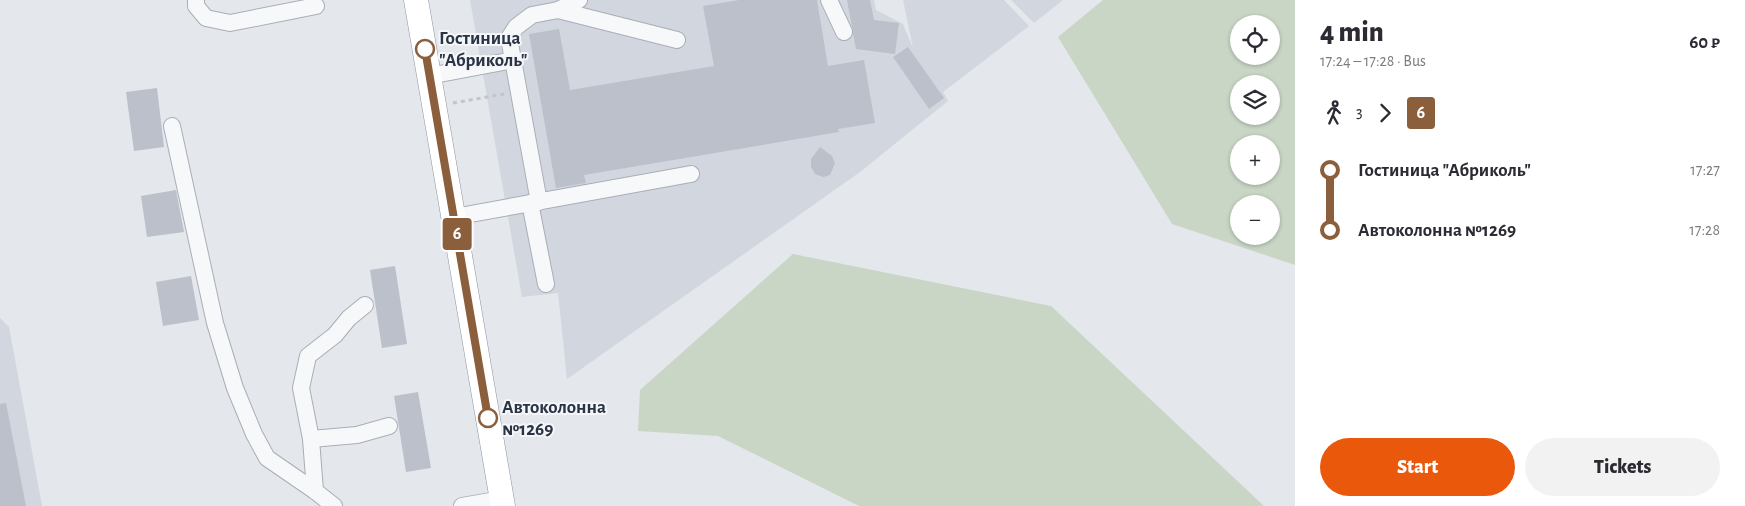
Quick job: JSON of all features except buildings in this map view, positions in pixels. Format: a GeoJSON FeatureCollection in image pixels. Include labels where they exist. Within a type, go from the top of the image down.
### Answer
{"type":"FeatureCollection","features":[{"type":"Feature","properties":{"kind":"highway"},"geometry":{"type":"LineString","coordinates":[[416,0],[502,503]]}},
{"type":"Feature","properties":{"kind":"street"},"geometry":{"type":"LineString","coordinates":[[196,0],[196,6],[206,18],[230,23],[316,6]]}},
{"type":"Feature","properties":{"kind":"street"},"geometry":{"type":"LineString","coordinates":[[546,284],[519,91],[509,38],[516,27],[532,15],[558,10],[579,0]]}},
{"type":"Feature","properties":{"kind":"street"},"geometry":{"type":"LineString","coordinates":[[829,0],[844,32]]}},
{"type":"Feature","properties":{"kind":"street"},"geometry":{"type":"LineString","coordinates":[[558,10],[677,40]]}},
{"type":"Feature","properties":{"kind":"street"},"geometry":{"type":"LineString","coordinates":[[429,76],[514,60]]}},
{"type":"Feature","properties":{"kind":"street"},"geometry":{"type":"LineString","coordinates":[[172,126],[215,322],[235,388],[254,434],[267,458],[334,506]]}},
{"type":"Feature","properties":{"kind":"street"},"geometry":{"type":"LineString","coordinates":[[454,217],[690,174]]}},
{"type":"Feature","properties":{"kind":"street"},"geometry":{"type":"LineString","coordinates":[[315,491],[311,439],[301,388],[308,356],[335,335],[349,318],[365,305]]}},
{"type":"Feature","properties":{"kind":"street"},"geometry":{"type":"LineString","coordinates":[[311,439],[357,435],[389,426]]}},
{"type":"Feature","properties":{"kind":"street"},"geometry":{"type":"LineString","coordinates":[[462,506],[502,503]]}},
{"type":"Feature","properties":{"kind":"path"},"geometry":{"type":"LineString","coordinates":[[435,107],[519,91]]}},
{"type":"Feature","properties":{"kind":"shaded area"},"geometry":{"type":"Polygon","coordinates":[[[470,0],[874,0],[876,10],[903,24],[913,48],[903,0],[1004,0],[1029,26],[943,92],[948,101],[860,172],[567,379],[558,293],[522,297],[470,0]]]}},
{"type":"Feature","properties":{"kind":"shaded area"},"geometry":{"type":"Polygon","coordinates":[[[1011,0],[1063,0],[1034,23],[1011,0]]]}},
{"type":"Feature","properties":{"kind":"shaded area"},"geometry":{"type":"Polygon","coordinates":[[[0,318],[9,327],[42,506],[0,506],[0,318]]]}},
{"type":"Feature","properties":{"kind":"green space"},"geometry":{"type":"Polygon","coordinates":[[[1103,0],[1295,0],[1295,265],[1235,245],[1280,245],[1280,195],[1230,195],[1230,243],[1172,224],[1058,37],[1103,0]]]}},
{"type":"Feature","properties":{"kind":"green space"},"geometry":{"type":"Polygon","coordinates":[[[793,254],[1051,306],[1264,506],[859,506],[718,436],[638,431],[640,390],[793,254]]]}},
{"type":"Feature","properties":{"kind":"bus line","name":"6"},"geometry":{"type":"LineString","coordinates":[[425,49],[488,418]]}},
{"type":"Feature","properties":{"kind":"place","name":"Гостиница \"Абриколь\""},"geometry":{"type":"Point","coordinates":[425,49]}},
{"type":"Feature","properties":{"kind":"place","name":"Автоколонна №1269"},"geometry":{"type":"Point","coordinates":[488,418]}}]}
